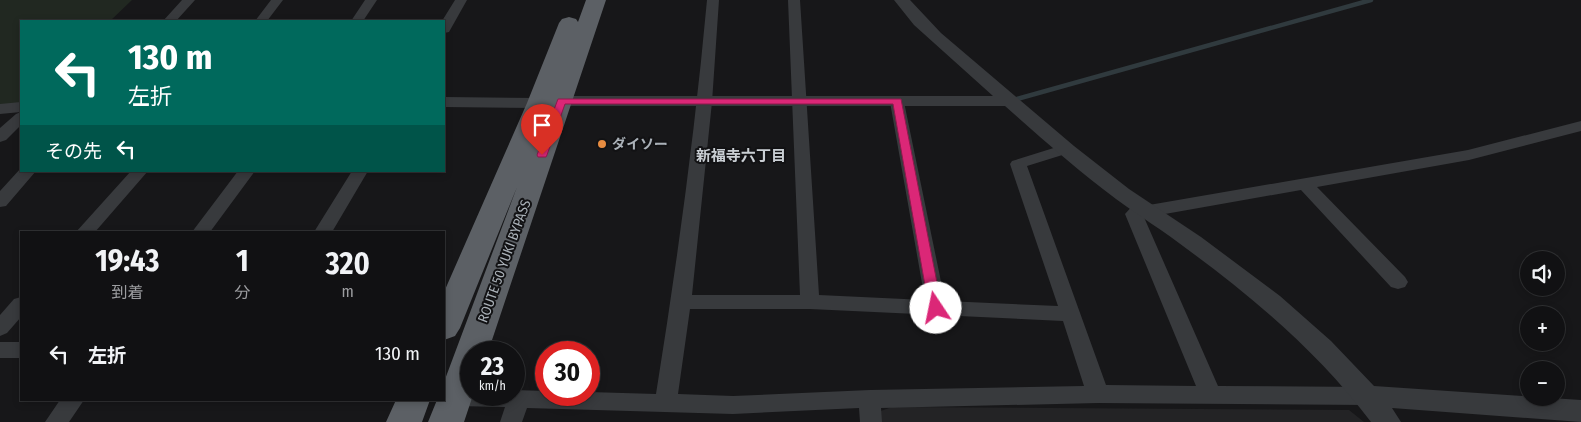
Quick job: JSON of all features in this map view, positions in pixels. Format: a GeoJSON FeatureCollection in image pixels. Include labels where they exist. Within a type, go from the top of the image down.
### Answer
{"type":"FeatureCollection","features":[{"type":"Feature","properties":{"kind":"highway","name":"ROUTE 50 YUKI BYPASS"},"geometry":{"type":"LineString","coordinates":[[476,341],[550,102],[577,0]]}},
{"type":"Feature","properties":{"kind":"highway","name":"ROUTE 50 YUKI BYPASS"},"geometry":{"type":"LineString","coordinates":[[445,326],[596,0]]}},
{"type":"Feature","properties":{"kind":"highway","name":"ROUTE 50 YUKI BYPASS"},"geometry":{"type":"LineString","coordinates":[[451,410],[460,386]]}},
{"type":"Feature","properties":{"kind":"highway"},"geometry":{"type":"LineString","coordinates":[[404,422],[413,401]]}},
{"type":"Feature","properties":{"kind":"street"},"geometry":{"type":"LineString","coordinates":[[170,20],[188,0]]}},
{"type":"Feature","properties":{"kind":"street"},"geometry":{"type":"LineString","coordinates":[[262,20],[277,0]]}},
{"type":"Feature","properties":{"kind":"street"},"geometry":{"type":"LineString","coordinates":[[359,20],[371,0]]}},
{"type":"Feature","properties":{"kind":"street"},"geometry":{"type":"LineString","coordinates":[[445,27],[461,0]]}},
{"type":"Feature","properties":{"kind":"street"},"geometry":{"type":"LineString","coordinates":[[666,402],[681,302],[705,102],[713,0]]}},
{"type":"Feature","properties":{"kind":"street"},"geometry":{"type":"LineString","coordinates":[[794,0],[810,302]]}},
{"type":"Feature","properties":{"kind":"street"},"geometry":{"type":"LineString","coordinates":[[902,0],[920,22],[1066,149],[1144,209],[1194,243],[1277,308],[1323,348],[1368,396],[1387,422]]}},
{"type":"Feature","properties":{"kind":"street"},"geometry":{"type":"LineString","coordinates":[[445,102],[1011,101]]}},
{"type":"Feature","properties":{"kind":"street"},"geometry":{"type":"LineString","coordinates":[[897,102],[936,308]]}},
{"type":"Feature","properties":{"kind":"street"},"geometry":{"type":"LineString","coordinates":[[0,109],[20,108]]}},
{"type":"Feature","properties":{"kind":"street"},"geometry":{"type":"LineString","coordinates":[[0,137],[20,118]]}},
{"type":"Feature","properties":{"kind":"street"},"geometry":{"type":"LineString","coordinates":[[1211,395],[1134,214],[1144,209],[1305,184],[1469,155],[1581,126]]}},
{"type":"Feature","properties":{"kind":"street"},"geometry":{"type":"LineString","coordinates":[[1066,149],[1018,164],[1098,394]]}},
{"type":"Feature","properties":{"kind":"street"},"geometry":{"type":"LineString","coordinates":[[0,202],[27,172]]}},
{"type":"Feature","properties":{"kind":"street"},"geometry":{"type":"LineString","coordinates":[[86,231],[139,172]]}},
{"type":"Feature","properties":{"kind":"street"},"geometry":{"type":"LineString","coordinates":[[201,231],[246,172]]}},
{"type":"Feature","properties":{"kind":"street"},"geometry":{"type":"LineString","coordinates":[[324,231],[359,172]]}},
{"type":"Feature","properties":{"kind":"street"},"geometry":{"type":"LineString","coordinates":[[1305,184],[1398,282]]}},
{"type":"Feature","properties":{"kind":"street"},"geometry":{"type":"LineString","coordinates":[[681,302],[810,302],[1070,314]]}},
{"type":"Feature","properties":{"kind":"street"},"geometry":{"type":"LineString","coordinates":[[0,328],[20,305]]}},
{"type":"Feature","properties":{"kind":"street"},"geometry":{"type":"LineString","coordinates":[[0,350],[20,350]]}},
{"type":"Feature","properties":{"kind":"street"},"geometry":{"type":"LineString","coordinates":[[525,400],[733,404],[1098,394],[1368,396],[1581,411]]}},
{"type":"Feature","properties":{"kind":"street"},"geometry":{"type":"LineString","coordinates":[[870,399],[871,422]]}},
{"type":"Feature","properties":{"kind":"street"},"geometry":{"type":"LineString","coordinates":[[56,422],[72,401]]}},
{"type":"Feature","properties":{"kind":"street"},"geometry":{"type":"LineString","coordinates":[[451,410],[478,406]]}},
{"type":"Feature","properties":{"kind":"street"},"geometry":{"type":"LineString","coordinates":[[511,422],[516,406]]}},
{"type":"Feature","properties":{"kind":"shaded area"},"geometry":{"type":"Polygon","coordinates":[[[0,0],[132,0],[111,20],[20,20],[20,105],[0,107],[0,0]]]}},
{"type":"Feature","properties":{"kind":"shaded area"},"geometry":{"type":"Polygon","coordinates":[[[892,407],[1349,410],[1364,422],[879,422],[878,412],[892,407]]]}},
{"type":"Feature","properties":{"kind":"waterway"},"geometry":{"type":"LineString","coordinates":[[1017,99],[1371,0]]}},
{"type":"Feature","properties":{"kind":"place","name":"ダイソー"},"geometry":{"type":"Point","coordinates":[602,144]}},
{"type":"Feature","properties":{"kind":"district","name":"新福寺六丁目"},"geometry":{"type":"Point","coordinates":[741,156]}},
{"type":"Feature","properties":{"kind":"route"},"geometry":{"type":"LineString","coordinates":[[542,155],[561,102],[897,102],[936,308]]}}]}
